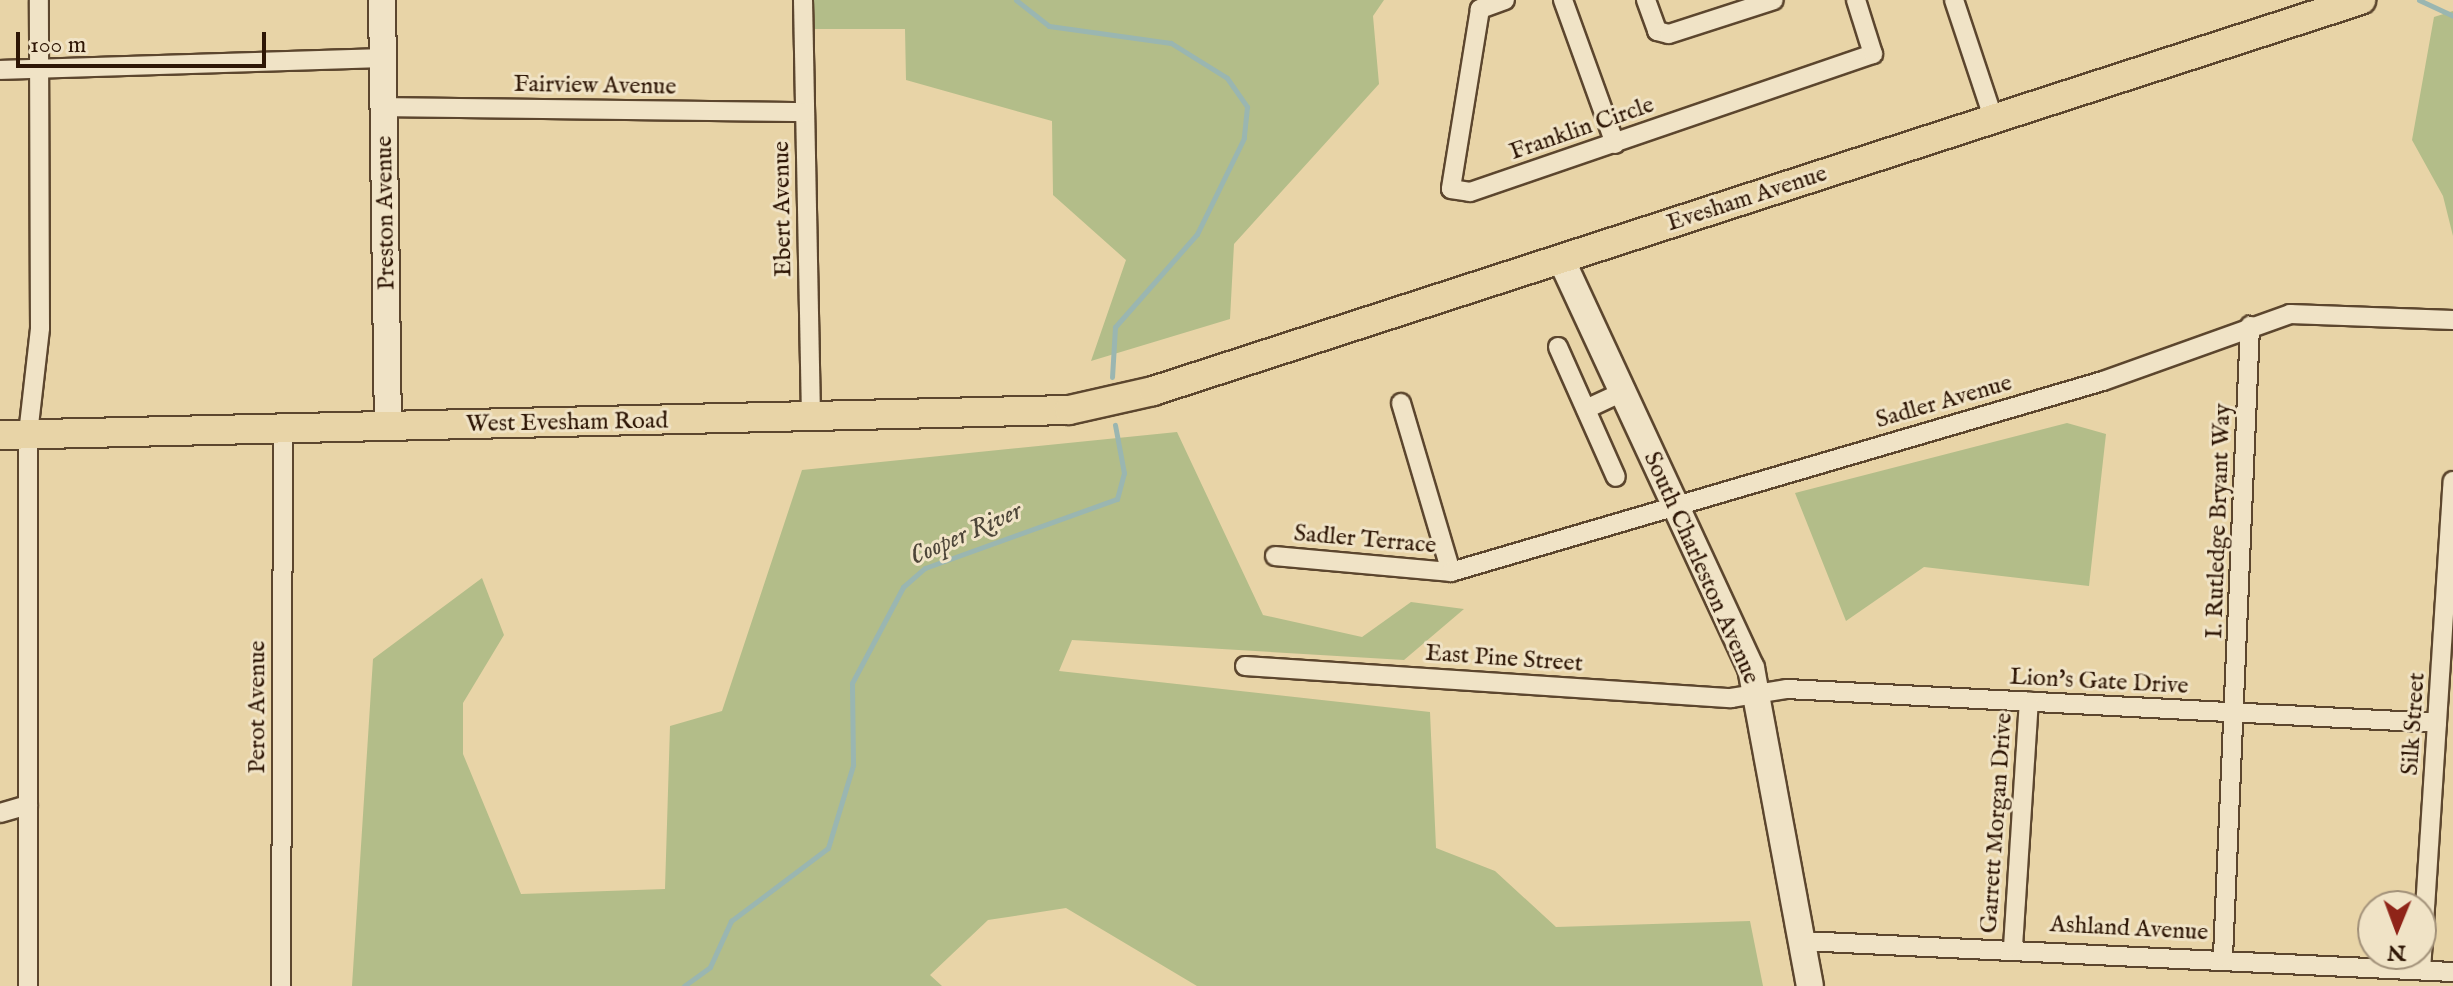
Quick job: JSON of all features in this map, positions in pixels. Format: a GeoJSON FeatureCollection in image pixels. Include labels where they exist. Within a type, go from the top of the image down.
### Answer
{"type":"FeatureCollection","features":[{"type":"Feature","properties":{"kind":"main road","name":"Evesham Avenue"},"geometry":{"type":"LineString","coordinates":[[1132,395],[2361,0]]}},
{"type":"Feature","properties":{"kind":"main road","name":"West Evesham Road"},"geometry":{"type":"LineString","coordinates":[[14,435],[1069,410],[1132,395]]}},
{"type":"Feature","properties":{"kind":"street"},"geometry":{"type":"LineString","coordinates":[[28,986],[28,805],[14,435],[40,328],[39,0]]}},
{"type":"Feature","properties":{"kind":"street","name":"Preston Avenue"},"geometry":{"type":"LineString","coordinates":[[382,0],[388,427]]}},
{"type":"Feature","properties":{"kind":"street","name":"Ebert Avenue"},"geometry":{"type":"LineString","coordinates":[[803,0],[811,417]]}},
{"type":"Feature","properties":{"kind":"street","name":"Franklin Circle"},"geometry":{"type":"LineString","coordinates":[[1505,0],[1480,9],[1451,189],[1470,192],[1873,54],[1856,0]]}},
{"type":"Feature","properties":{"kind":"street"},"geometry":{"type":"LineString","coordinates":[[1563,0],[1615,144]]}},
{"type":"Feature","properties":{"kind":"street"},"geometry":{"type":"LineString","coordinates":[[1646,0],[1657,31],[1669,34],[1774,0]]}},
{"type":"Feature","properties":{"kind":"street"},"geometry":{"type":"LineString","coordinates":[[1954,0],[1993,117]]}},
{"type":"Feature","properties":{"kind":"street"},"geometry":{"type":"LineString","coordinates":[[0,70],[383,58]]}},
{"type":"Feature","properties":{"kind":"street","name":"Fairview Avenue"},"geometry":{"type":"LineString","coordinates":[[385,107],[805,112]]}},
{"type":"Feature","properties":{"kind":"street","name":"South Charleston Avenue"},"geometry":{"type":"LineString","coordinates":[[1561,259],[1758,694],[1810,986]]}},
{"type":"Feature","properties":{"kind":"street","name":"Sadler Avenue"},"geometry":{"type":"LineString","coordinates":[[1451,572],[2103,381],[2290,314],[2453,320]]}},
{"type":"Feature","properties":{"kind":"street","name":"I. Rutledge Bryant Way"},"geometry":{"type":"LineString","coordinates":[[2223,957],[2236,712],[2250,326]]}},
{"type":"Feature","properties":{"kind":"street"},"geometry":{"type":"LineString","coordinates":[[1558,347],[1616,477]]}},
{"type":"Feature","properties":{"kind":"street"},"geometry":{"type":"LineString","coordinates":[[1586,409],[1622,392]]}},
{"type":"Feature","properties":{"kind":"street"},"geometry":{"type":"LineString","coordinates":[[1401,403],[1451,572]]}},
{"type":"Feature","properties":{"kind":"street","name":"Perot Avenue"},"geometry":{"type":"LineString","coordinates":[[281,986],[283,429]]}},
{"type":"Feature","properties":{"kind":"street","name":"Silk Street"},"geometry":{"type":"LineString","coordinates":[[2426,890],[2437,723],[2450,612],[2453,481]]}},
{"type":"Feature","properties":{"kind":"street","name":"Sadler Terrace"},"geometry":{"type":"LineString","coordinates":[[1275,556],[1451,572]]}},
{"type":"Feature","properties":{"kind":"street","name":"East Pine Street"},"geometry":{"type":"LineString","coordinates":[[1245,666],[1731,698],[1758,694]]}},
{"type":"Feature","properties":{"kind":"street","name":"Lion's Gate Drive"},"geometry":{"type":"LineString","coordinates":[[1758,694],[1787,689],[2437,723]]}},
{"type":"Feature","properties":{"kind":"street","name":"Garrett Morgan Drive"},"geometry":{"type":"LineString","coordinates":[[2013,947],[2029,702]]}},
{"type":"Feature","properties":{"kind":"street"},"geometry":{"type":"LineString","coordinates":[[0,813],[28,805]]}},
{"type":"Feature","properties":{"kind":"street","name":"Ashland Avenue"},"geometry":{"type":"LineString","coordinates":[[1802,941],[2013,947],[2357,966]]}},
{"type":"Feature","properties":{"kind":"street","name":"Ashland Avenue"},"geometry":{"type":"LineString","coordinates":[[2421,970],[2453,972]]}},
{"type":"Feature","properties":{"kind":"green space"},"geometry":{"type":"Polygon","coordinates":[[[797,0],[1384,0],[1373,16],[1379,84],[1234,244],[1230,319],[1091,361],[1126,260],[1053,195],[1052,121],[906,80],[905,29],[797,29],[797,0]]]}},
{"type":"Feature","properties":{"kind":"green space"},"geometry":{"type":"Polygon","coordinates":[[[2453,11],[2453,236],[2443,196],[2412,140],[2434,17],[2453,11]]]}},
{"type":"Feature","properties":{"kind":"green space"},"geometry":{"type":"Polygon","coordinates":[[[2067,423],[2106,434],[2089,586],[1924,567],[1846,621],[1795,493],[2067,423]]]}},
{"type":"Feature","properties":{"kind":"green space"},"geometry":{"type":"Polygon","coordinates":[[[1177,432],[1263,615],[1362,637],[1411,602],[1464,609],[1404,660],[1072,640],[1059,671],[1430,712],[1436,848],[1495,871],[1556,927],[1750,921],[1763,986],[1197,986],[1066,908],[988,920],[930,975],[942,986],[352,986],[373,659],[482,578],[504,635],[463,703],[463,754],[521,894],[665,889],[670,726],[722,711],[802,470],[1177,432]]]}},
{"type":"Feature","properties":{"kind":"waterway","name":"Cooper River"},"geometry":{"type":"LineString","coordinates":[[1016,0],[1049,26],[1171,43],[1227,78],[1247,107],[1244,138],[1197,234],[1115,327],[1112,377]]}},
{"type":"Feature","properties":{"kind":"waterway"},"geometry":{"type":"LineString","coordinates":[[2419,0],[2453,16]]}},
{"type":"Feature","properties":{"kind":"waterway","name":"Cooper River"},"geometry":{"type":"LineString","coordinates":[[684,986],[710,967],[731,921],[828,848],[853,765],[852,683],[903,587],[925,568],[1117,499],[1124,473],[1115,425]]}}]}
